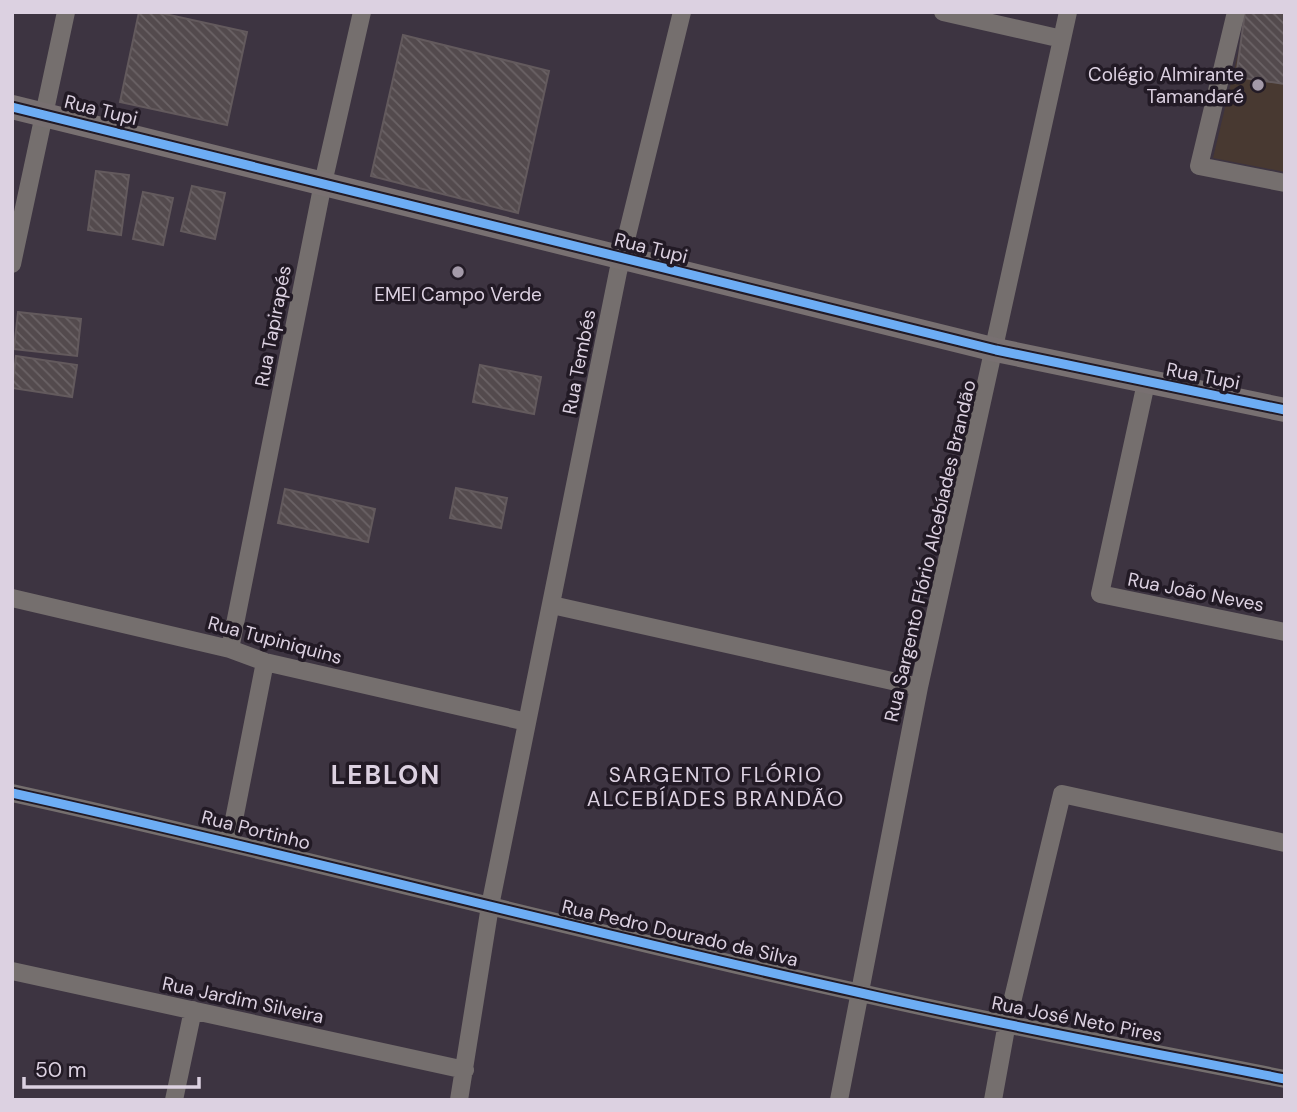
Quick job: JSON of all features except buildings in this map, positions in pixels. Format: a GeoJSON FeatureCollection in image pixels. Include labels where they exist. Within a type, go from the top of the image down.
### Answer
{"type":"FeatureCollection","features":[{"type":"Feature","properties":{"kind":"street"},"geometry":{"type":"LineString","coordinates":[[12,264],[66,12]]}},
{"type":"Feature","properties":{"kind":"street","name":"Rua Tapirapés"},"geometry":{"type":"LineString","coordinates":[[230,649],[323,183],[362,12]]}},
{"type":"Feature","properties":{"kind":"street","name":"Rua Tembés"},"geometry":{"type":"LineString","coordinates":[[459,1100],[490,906],[622,258],[682,12]]}},
{"type":"Feature","properties":{"kind":"street"},"geometry":{"type":"LineString","coordinates":[[943,12],[1062,39]]}},
{"type":"Feature","properties":{"kind":"street","name":"Rua Sargento Flório Alcebíades Brandão"},"geometry":{"type":"LineString","coordinates":[[839,1100],[862,994],[919,687],[996,350],[1068,12]]}},
{"type":"Feature","properties":{"kind":"street"},"geometry":{"type":"LineString","coordinates":[[1236,12],[1199,166],[1285,183]]}},
{"type":"Feature","properties":{"kind":"street","name":"Rua Tupi"},"geometry":{"type":"LineString","coordinates":[[12,107],[996,350],[1285,410]]}},
{"type":"Feature","properties":{"kind":"street","name":"Rua João Neves"},"geometry":{"type":"LineString","coordinates":[[1146,383],[1100,594],[1285,632]]}},
{"type":"Feature","properties":{"kind":"street","name":"Rua Tupiniquins"},"geometry":{"type":"LineString","coordinates":[[12,598],[230,649],[265,662],[527,722]]}},
{"type":"Feature","properties":{"kind":"street"},"geometry":{"type":"LineString","coordinates":[[552,605],[919,687]]}},
{"type":"Feature","properties":{"kind":"street"},"geometry":{"type":"LineString","coordinates":[[230,840],[265,662]]}},
{"type":"Feature","properties":{"kind":"street","name":"Rua Portinho"},"geometry":{"type":"LineString","coordinates":[[12,793],[230,840],[490,906]]}},
{"type":"Feature","properties":{"kind":"street"},"geometry":{"type":"LineString","coordinates":[[993,1100],[1007,1023],[1062,794],[1285,843]]}},
{"type":"Feature","properties":{"kind":"street","name":"Rua Pedro Dourado da Silva"},"geometry":{"type":"LineString","coordinates":[[490,906],[862,994]]}},
{"type":"Feature","properties":{"kind":"street","name":"Rua Jardim Silveira"},"geometry":{"type":"LineString","coordinates":[[12,971],[465,1070]]}},
{"type":"Feature","properties":{"kind":"street","name":"Rua José Neto Pires"},"geometry":{"type":"LineString","coordinates":[[862,994],[1285,1079]]}},
{"type":"Feature","properties":{"kind":"street"},"geometry":{"type":"LineString","coordinates":[[174,1100],[193,1010]]}},
{"type":"Feature","properties":{"kind":"shaded area","name":"Colégio Almirante Tamandaré"},"geometry":{"type":"Polygon","coordinates":[[[1248,12],[1285,12],[1285,172],[1213,158],[1248,12]]]}},
{"type":"Feature","properties":{"kind":"cycle path"},"geometry":{"type":"LineString","coordinates":[[12,107],[996,350],[1285,410]]}},
{"type":"Feature","properties":{"kind":"cycle path"},"geometry":{"type":"LineString","coordinates":[[12,793],[755,969],[966,1016],[1285,1079]]}},
{"type":"Feature","properties":{"kind":"place","name":"Colégio Almirante Tamandaré"},"geometry":{"type":"Point","coordinates":[1258,85]}},
{"type":"Feature","properties":{"kind":"place","name":"EMEI Campo Verde"},"geometry":{"type":"Point","coordinates":[458,272]}},
{"type":"Feature","properties":{"kind":"district","name":"LEBLON"},"geometry":{"type":"Point","coordinates":[386,775]}},
{"type":"Feature","properties":{"kind":"district","name":"SARGENTO FLÓRIO ALCEBÍADES BRANDÃO"},"geometry":{"type":"Point","coordinates":[716,787]}}]}
